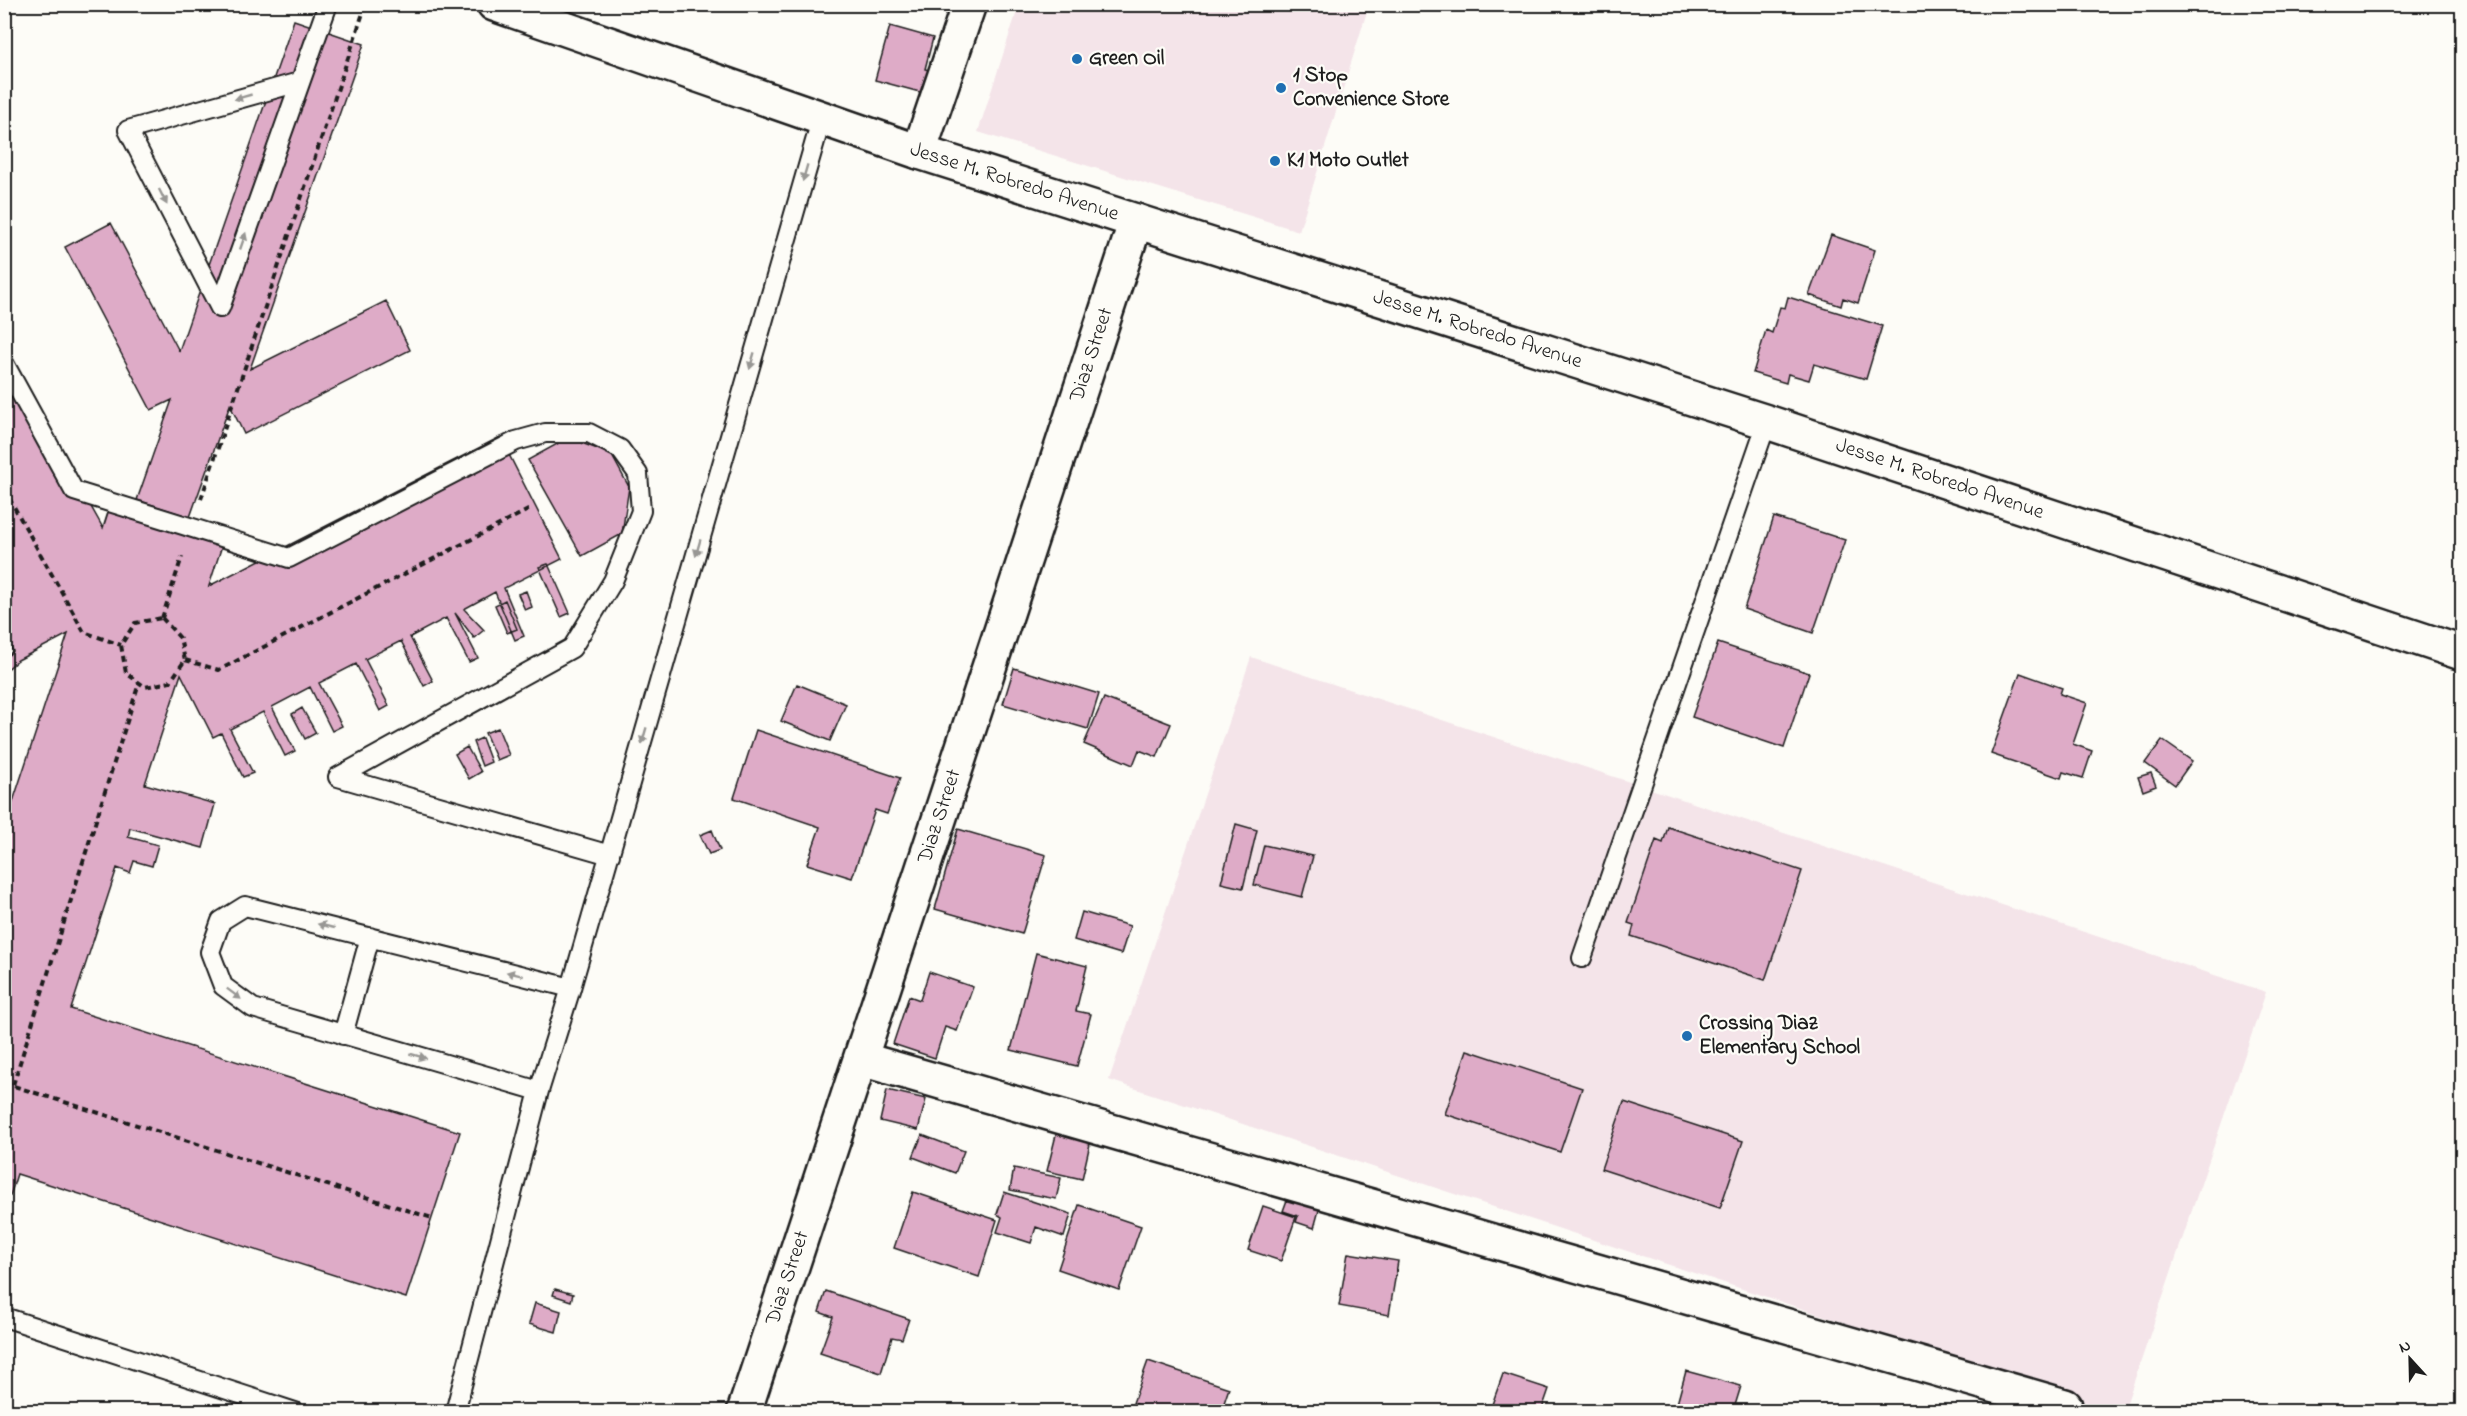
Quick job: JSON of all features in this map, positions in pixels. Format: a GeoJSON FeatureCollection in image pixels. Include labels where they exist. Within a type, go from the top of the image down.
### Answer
{"type":"FeatureCollection","features":[{"type":"Feature","properties":{"kind":"main road","name":"Jesse M. Robredo Avenue"},"geometry":{"type":"LineString","coordinates":[[494,4],[919,152],[1767,422],[2463,653]]}},
{"type":"Feature","properties":{"kind":"main road"},"geometry":{"type":"LineString","coordinates":[[919,152],[969,4]]}},
{"type":"Feature","properties":{"kind":"main road","name":"Diaz Street"},"geometry":{"type":"LineString","coordinates":[[744,1412],[1136,221]]}},
{"type":"Feature","properties":{"kind":"main road"},"geometry":{"type":"LineString","coordinates":[[861,1059],[2065,1406]]}},
{"type":"Feature","properties":{"kind":"lane"},"geometry":{"type":"LineString","coordinates":[[299,82],[128,130],[220,308],[328,4]]}},
{"type":"Feature","properties":{"kind":"lane"},"geometry":{"type":"LineString","coordinates":[[455,1412],[539,1091],[610,855],[822,117]]}},
{"type":"Feature","properties":{"kind":"lane"},"geometry":{"type":"LineString","coordinates":[[4,363],[75,490],[289,558],[516,441],[545,433],[589,434],[620,449],[638,474],[641,511],[613,581],[572,648],[338,777],[610,855]]}},
{"type":"Feature","properties":{"kind":"lane"},"geometry":{"type":"LineString","coordinates":[[1582,958],[1767,422]]}},
{"type":"Feature","properties":{"kind":"lane"},"geometry":{"type":"LineString","coordinates":[[539,1091],[253,1008],[223,986],[210,952],[221,921],[245,906],[571,988]]}},
{"type":"Feature","properties":{"kind":"lane"},"geometry":{"type":"LineString","coordinates":[[343,1035],[370,937]]}},
{"type":"Feature","properties":{"kind":"lane"},"geometry":{"type":"LineString","coordinates":[[4,1317],[295,1412]]}},
{"type":"Feature","properties":{"kind":"path"},"geometry":{"type":"LineString","coordinates":[[162,618],[366,4]]}},
{"type":"Feature","properties":{"kind":"path"},"geometry":{"type":"LineString","coordinates":[[4,489],[84,632],[121,645]]}},
{"type":"Feature","properties":{"kind":"path"},"geometry":{"type":"LineString","coordinates":[[185,660],[219,670],[530,509]]}},
{"type":"Feature","properties":{"kind":"path"},"geometry":{"type":"LineString","coordinates":[[162,618],[180,638],[185,660],[170,682],[145,687],[126,673],[121,645],[135,623],[162,618]]}},
{"type":"Feature","properties":{"kind":"path"},"geometry":{"type":"LineString","coordinates":[[13,1085],[139,683]]}},
{"type":"Feature","properties":{"kind":"path"},"geometry":{"type":"LineString","coordinates":[[4,1083],[432,1218]]}},
{"type":"Feature","properties":{"kind":"shaded area"},"geometry":{"type":"Polygon","coordinates":[[[1019,5],[1369,5],[1299,231],[978,132],[1019,5]]]}},
{"type":"Feature","properties":{"kind":"shaded area","name":"Crossing Diaz Elementary School"},"geometry":{"type":"Polygon","coordinates":[[[1251,657],[2266,992],[2124,1411],[2112,1411],[1109,1080],[1251,657]]]}},
{"type":"Feature","properties":{"kind":"building"},"geometry":{"type":"Polygon","coordinates":[[[294,20],[364,44],[250,369],[386,301],[410,350],[244,434],[230,405],[190,517],[137,500],[172,400],[151,410],[65,247],[111,223],[179,351],[294,20]]]}},
{"type":"Feature","properties":{"kind":"building"},"geometry":{"type":"Polygon","coordinates":[[[890,26],[933,38],[925,69],[938,72],[931,95],[875,80],[890,26]]]}},
{"type":"Feature","properties":{"kind":"building"},"geometry":{"type":"Polygon","coordinates":[[[1831,235],[1875,250],[1858,303],[1843,298],[1841,306],[1809,295],[1831,235]]]}},
{"type":"Feature","properties":{"kind":"building"},"geometry":{"type":"Polygon","coordinates":[[[1788,297],[1882,326],[1866,379],[1814,364],[1809,380],[1788,374],[1786,383],[1753,373],[1766,330],[1772,333],[1780,307],[1785,308],[1788,297]]]}},
{"type":"Feature","properties":{"kind":"building"},"geometry":{"type":"Polygon","coordinates":[[[4,352],[103,528],[114,494],[227,530],[209,586],[500,437],[562,559],[504,588],[524,636],[515,640],[495,592],[464,609],[484,630],[474,638],[455,613],[478,658],[469,662],[446,618],[410,637],[433,681],[424,686],[401,641],[365,659],[389,706],[380,711],[356,664],[319,683],[342,726],[332,731],[310,687],[272,707],[295,751],[285,756],[263,712],[230,729],[253,773],[243,777],[221,733],[213,737],[181,674],[145,784],[215,804],[203,848],[130,828],[128,837],[158,845],[152,866],[134,861],[130,873],[117,868],[71,1009],[460,1132],[406,1298],[17,1174],[10,1196],[4,1194],[4,829],[68,634],[18,660],[4,672],[4,659],[13,651],[4,636],[4,352]]]}},
{"type":"Feature","properties":{"kind":"building"},"geometry":{"type":"Polygon","coordinates":[[[568,438],[611,454],[629,487],[622,534],[582,556],[528,460],[568,438]]]}},
{"type":"Feature","properties":{"kind":"building"},"geometry":{"type":"Polygon","coordinates":[[[1774,517],[1845,540],[1813,633],[1744,609],[1774,517]]]}},
{"type":"Feature","properties":{"kind":"building"},"geometry":{"type":"Polygon","coordinates":[[[548,564],[570,613],[561,617],[539,567],[548,564]]]}},
{"type":"Feature","properties":{"kind":"building"},"geometry":{"type":"Polygon","coordinates":[[[526,591],[532,607],[525,610],[518,594],[526,591]]]}},
{"type":"Feature","properties":{"kind":"building"},"geometry":{"type":"Polygon","coordinates":[[[505,600],[517,629],[507,633],[495,605],[505,600]]]}},
{"type":"Feature","properties":{"kind":"building"},"geometry":{"type":"Polygon","coordinates":[[[1718,643],[1809,673],[1784,748],[1692,717],[1718,643]]]}},
{"type":"Feature","properties":{"kind":"building"},"geometry":{"type":"Polygon","coordinates":[[[1014,668],[1099,694],[1088,729],[1003,704],[1014,668]]]}},
{"type":"Feature","properties":{"kind":"building"},"geometry":{"type":"Polygon","coordinates":[[[2020,673],[2062,688],[2060,694],[2087,703],[2073,744],[2092,751],[2083,778],[2063,772],[2061,778],[1991,754],[2020,673]]]}},
{"type":"Feature","properties":{"kind":"building"},"geometry":{"type":"Polygon","coordinates":[[[797,684],[846,704],[830,741],[781,721],[797,684]]]}},
{"type":"Feature","properties":{"kind":"building"},"geometry":{"type":"Polygon","coordinates":[[[1104,698],[1171,724],[1157,757],[1139,750],[1133,765],[1084,744],[1104,698]]]}},
{"type":"Feature","properties":{"kind":"building"},"geometry":{"type":"Polygon","coordinates":[[[302,708],[316,733],[305,739],[292,714],[302,708]]]}},
{"type":"Feature","properties":{"kind":"building"},"geometry":{"type":"Polygon","coordinates":[[[498,728],[509,755],[497,760],[485,733],[498,728]]]}},
{"type":"Feature","properties":{"kind":"building"},"geometry":{"type":"Polygon","coordinates":[[[756,730],[900,778],[887,814],[875,810],[852,878],[807,864],[820,827],[734,798],[756,730]]]}},
{"type":"Feature","properties":{"kind":"building"},"geometry":{"type":"Polygon","coordinates":[[[482,738],[491,762],[482,766],[473,742],[482,738]]]}},
{"type":"Feature","properties":{"kind":"building"},"geometry":{"type":"Polygon","coordinates":[[[2162,740],[2192,761],[2175,785],[2145,763],[2162,740]]]}},
{"type":"Feature","properties":{"kind":"building"},"geometry":{"type":"Polygon","coordinates":[[[467,747],[481,772],[469,779],[455,754],[467,747]]]}},
{"type":"Feature","properties":{"kind":"building"},"geometry":{"type":"Polygon","coordinates":[[[2151,773],[2156,786],[2143,791],[2138,777],[2151,773]]]}},
{"type":"Feature","properties":{"kind":"building"},"geometry":{"type":"Polygon","coordinates":[[[1236,824],[1257,830],[1243,888],[1221,883],[1236,824]]]}},
{"type":"Feature","properties":{"kind":"building"},"geometry":{"type":"Polygon","coordinates":[[[1668,827],[1802,871],[1765,980],[1631,936],[1634,925],[1628,923],[1656,840],[1663,843],[1668,827]]]}},
{"type":"Feature","properties":{"kind":"building"},"geometry":{"type":"Polygon","coordinates":[[[958,829],[1046,855],[1022,934],[935,909],[958,829]]]}},
{"type":"Feature","properties":{"kind":"building"},"geometry":{"type":"Polygon","coordinates":[[[712,830],[720,850],[709,854],[700,835],[712,830]]]}},
{"type":"Feature","properties":{"kind":"building"},"geometry":{"type":"Polygon","coordinates":[[[1264,845],[1313,856],[1302,897],[1254,885],[1264,845]]]}},
{"type":"Feature","properties":{"kind":"building"},"geometry":{"type":"Polygon","coordinates":[[[1082,912],[1130,926],[1121,954],[1074,940],[1082,912]]]}},
{"type":"Feature","properties":{"kind":"building"},"geometry":{"type":"Polygon","coordinates":[[[1036,953],[1087,966],[1076,1011],[1091,1014],[1077,1066],[1011,1050],[1036,953]]]}},
{"type":"Feature","properties":{"kind":"building"},"geometry":{"type":"Polygon","coordinates":[[[929,972],[973,987],[957,1031],[945,1027],[935,1058],[893,1044],[909,996],[920,1000],[929,972]]]}},
{"type":"Feature","properties":{"kind":"building"},"geometry":{"type":"Polygon","coordinates":[[[1467,1050],[1582,1088],[1560,1152],[1445,1114],[1467,1050]]]}},
{"type":"Feature","properties":{"kind":"building"},"geometry":{"type":"Polygon","coordinates":[[[887,1090],[926,1099],[918,1130],[880,1121],[887,1090]]]}},
{"type":"Feature","properties":{"kind":"building"},"geometry":{"type":"Polygon","coordinates":[[[1624,1102],[1743,1141],[1720,1208],[1601,1169],[1624,1102]]]}},
{"type":"Feature","properties":{"kind":"building"},"geometry":{"type":"Polygon","coordinates":[[[1058,1127],[1092,1135],[1082,1179],[1047,1171],[1058,1127]]]}},
{"type":"Feature","properties":{"kind":"building"},"geometry":{"type":"Polygon","coordinates":[[[922,1135],[964,1151],[955,1173],[913,1157],[922,1135]]]}},
{"type":"Feature","properties":{"kind":"building"},"geometry":{"type":"Polygon","coordinates":[[[1014,1168],[1061,1178],[1056,1199],[1010,1190],[1014,1168]]]}},
{"type":"Feature","properties":{"kind":"building"},"geometry":{"type":"Polygon","coordinates":[[[913,1192],[997,1220],[979,1277],[894,1248],[913,1192]]]}},
{"type":"Feature","properties":{"kind":"building"},"geometry":{"type":"Polygon","coordinates":[[[1004,1192],[1071,1214],[1064,1237],[1036,1227],[1031,1243],[997,1232],[1002,1217],[997,1214],[1004,1192]]]}},
{"type":"Feature","properties":{"kind":"building"},"geometry":{"type":"Polygon","coordinates":[[[1290,1192],[1321,1203],[1314,1228],[1296,1222],[1298,1216],[1283,1211],[1290,1192]]]}},
{"type":"Feature","properties":{"kind":"building"},"geometry":{"type":"Polygon","coordinates":[[[1079,1205],[1141,1226],[1119,1290],[1058,1269],[1079,1205]]]}},
{"type":"Feature","properties":{"kind":"building"},"geometry":{"type":"Polygon","coordinates":[[[1263,1206],[1296,1217],[1281,1261],[1248,1250],[1263,1206]]]}},
{"type":"Feature","properties":{"kind":"building"},"geometry":{"type":"Polygon","coordinates":[[[1348,1253],[1398,1261],[1389,1315],[1339,1306],[1348,1253]]]}},
{"type":"Feature","properties":{"kind":"building"},"geometry":{"type":"Polygon","coordinates":[[[555,1289],[573,1294],[571,1301],[553,1295],[555,1289]]]}},
{"type":"Feature","properties":{"kind":"building"},"geometry":{"type":"Polygon","coordinates":[[[826,1291],[909,1319],[902,1339],[892,1337],[881,1373],[820,1353],[833,1317],[819,1312],[826,1291]]]}},
{"type":"Feature","properties":{"kind":"building"},"geometry":{"type":"Polygon","coordinates":[[[535,1303],[561,1311],[556,1332],[529,1324],[535,1303]]]}},
{"type":"Feature","properties":{"kind":"building"},"geometry":{"type":"Polygon","coordinates":[[[1148,1361],[1229,1388],[1221,1412],[1160,1412],[1133,1403],[1148,1361]]]}},
{"type":"Feature","properties":{"kind":"building"},"geometry":{"type":"Polygon","coordinates":[[[1686,1371],[1741,1386],[1733,1412],[1675,1411],[1686,1371]]]}},
{"type":"Feature","properties":{"kind":"building"},"geometry":{"type":"Polygon","coordinates":[[[1503,1374],[1549,1389],[1541,1412],[1490,1410],[1503,1374]]]}},
{"type":"Feature","properties":{"kind":"place","name":"Green Oil"},"geometry":{"type":"Point","coordinates":[1077,59]}},
{"type":"Feature","properties":{"kind":"place","name":"1 Stop Convenience Store"},"geometry":{"type":"Point","coordinates":[1281,88]}},
{"type":"Feature","properties":{"kind":"place","name":"K1 Moto Outlet"},"geometry":{"type":"Point","coordinates":[1275,161]}},
{"type":"Feature","properties":{"kind":"place","name":"Crossing Diaz Elementary School"},"geometry":{"type":"Point","coordinates":[1687,1036]}}]}
